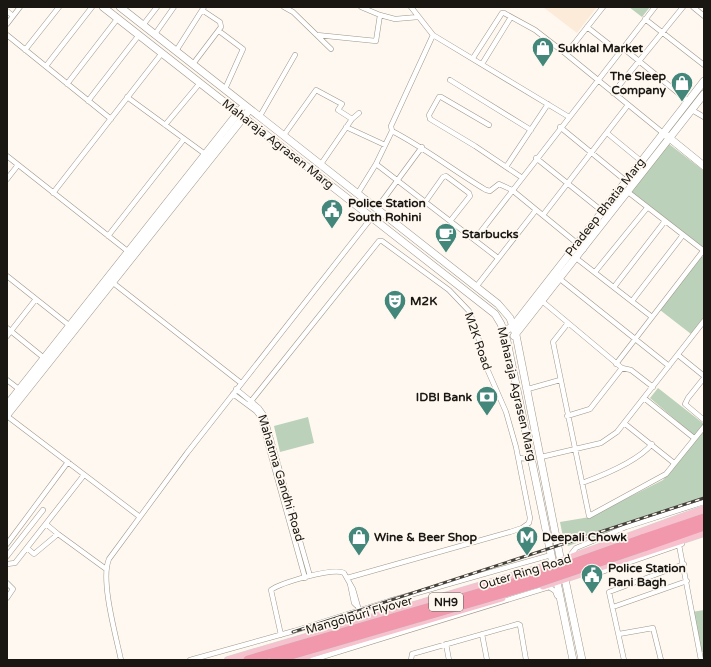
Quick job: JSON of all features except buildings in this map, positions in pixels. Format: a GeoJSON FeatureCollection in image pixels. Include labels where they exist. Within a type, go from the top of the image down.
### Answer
{"type":"FeatureCollection","features":[{"type":"Feature","properties":{"kind":"highway","name":"Mangolpuri Flyover"},"geometry":{"type":"LineString","coordinates":[[248,660],[534,577],[704,518]]}},
{"type":"Feature","properties":{"kind":"highway","name":"Mangolpuri Flyover"},"geometry":{"type":"LineString","coordinates":[[274,660],[535,584],[704,526]]}},
{"type":"Feature","properties":{"kind":"main road","name":"Outer Ring Road"},"geometry":{"type":"LineString","coordinates":[[228,660],[561,562],[704,509]]}},
{"type":"Feature","properties":{"kind":"main road","name":"Outer Ring Road"},"geometry":{"type":"LineString","coordinates":[[291,660],[557,582],[704,533]]}},
{"type":"Feature","properties":{"kind":"main road"},"geometry":{"type":"LineString","coordinates":[[601,547],[609,553],[610,561],[608,565]]}},
{"type":"Feature","properties":{"kind":"main road"},"geometry":{"type":"LineString","coordinates":[[465,590],[470,608]]}},
{"type":"Feature","properties":{"kind":"street"},"geometry":{"type":"LineString","coordinates":[[7,24],[20,7]]}},
{"type":"Feature","properties":{"kind":"street"},"geometry":{"type":"LineString","coordinates":[[25,50],[59,7]]}},
{"type":"Feature","properties":{"kind":"street"},"geometry":{"type":"LineString","coordinates":[[46,66],[92,7]]}},
{"type":"Feature","properties":{"kind":"street","name":"Maharaja Agrasen Marg"},"geometry":{"type":"LineString","coordinates":[[103,7],[495,314],[507,341],[553,564]]}},
{"type":"Feature","properties":{"kind":"street","name":"Maharaja Agrasen Marg"},"geometry":{"type":"LineString","coordinates":[[121,7],[476,286],[498,304],[514,324],[561,562]]}},
{"type":"Feature","properties":{"kind":"street"},"geometry":{"type":"LineString","coordinates":[[143,25],[157,7]]}},
{"type":"Feature","properties":{"kind":"street"},"geometry":{"type":"LineString","coordinates":[[154,34],[174,7]]}},
{"type":"Feature","properties":{"kind":"street"},"geometry":{"type":"LineString","coordinates":[[284,7],[293,12],[331,49]]}},
{"type":"Feature","properties":{"kind":"street"},"geometry":{"type":"LineString","coordinates":[[361,7],[380,16],[395,20],[418,17]]}},
{"type":"Feature","properties":{"kind":"street"},"geometry":{"type":"LineString","coordinates":[[411,7],[433,34],[569,117]]}},
{"type":"Feature","properties":{"kind":"street"},"geometry":{"type":"LineString","coordinates":[[566,54],[603,7]]}},
{"type":"Feature","properties":{"kind":"street"},"geometry":{"type":"LineString","coordinates":[[475,239],[521,177],[655,7]]}},
{"type":"Feature","properties":{"kind":"street"},"geometry":{"type":"LineString","coordinates":[[613,93],[683,7]]}},
{"type":"Feature","properties":{"kind":"street"},"geometry":{"type":"LineString","coordinates":[[693,7],[699,9],[704,16]]}},
{"type":"Feature","properties":{"kind":"street"},"geometry":{"type":"LineString","coordinates":[[176,50],[203,9],[220,22],[221,27],[219,31],[194,64]]}},
{"type":"Feature","properties":{"kind":"street"},"geometry":{"type":"LineString","coordinates":[[7,11],[13,16]]}},
{"type":"Feature","properties":{"kind":"street"},"geometry":{"type":"LineString","coordinates":[[473,58],[502,14],[511,17],[535,30],[704,166]]}},
{"type":"Feature","properties":{"kind":"street"},"geometry":{"type":"LineString","coordinates":[[318,35],[376,42],[380,16]]}},
{"type":"Feature","properties":{"kind":"street"},"geometry":{"type":"LineString","coordinates":[[482,64],[511,17]]}},
{"type":"Feature","properties":{"kind":"street"},"geometry":{"type":"LineString","coordinates":[[68,84],[118,18]]}},
{"type":"Feature","properties":{"kind":"street"},"geometry":{"type":"LineString","coordinates":[[646,19],[704,65]]}},
{"type":"Feature","properties":{"kind":"street"},"geometry":{"type":"LineString","coordinates":[[587,27],[621,50],[640,60],[688,101]]}},
{"type":"Feature","properties":{"kind":"street"},"geometry":{"type":"LineString","coordinates":[[219,31],[243,49],[225,89]]}},
{"type":"Feature","properties":{"kind":"street"},"geometry":{"type":"LineString","coordinates":[[358,193],[376,164],[392,131],[391,126],[433,34]]}},
{"type":"Feature","properties":{"kind":"street"},"geometry":{"type":"LineString","coordinates":[[7,35],[111,119]]}},
{"type":"Feature","properties":{"kind":"street"},"geometry":{"type":"LineString","coordinates":[[88,101],[139,35]]}},
{"type":"Feature","properties":{"kind":"street"},"geometry":{"type":"LineString","coordinates":[[53,192],[162,53]]}},
{"type":"Feature","properties":{"kind":"street"},"geometry":{"type":"LineString","coordinates":[[260,116],[295,55]]}},
{"type":"Feature","properties":{"kind":"street"},"geometry":{"type":"LineString","coordinates":[[450,80],[531,130]]}},
{"type":"Feature","properties":{"kind":"street","name":"Pradeep Bhatia Marg"},"geometry":{"type":"LineString","coordinates":[[504,332],[514,324],[704,81]]}},
{"type":"Feature","properties":{"kind":"street"},"geometry":{"type":"LineString","coordinates":[[165,125],[200,83]]}},
{"type":"Feature","properties":{"kind":"street"},"geometry":{"type":"LineString","coordinates":[[284,135],[316,90],[342,104],[338,110],[352,119]]}},
{"type":"Feature","properties":{"kind":"street","name":"Pradeep Bhatia Marg"},"geometry":{"type":"LineString","coordinates":[[507,341],[516,335],[704,94]]}},
{"type":"Feature","properties":{"kind":"street"},"geometry":{"type":"LineString","coordinates":[[127,97],[204,154]]}},
{"type":"Feature","properties":{"kind":"street"},"geometry":{"type":"LineString","coordinates":[[489,125],[441,97],[439,97],[428,115],[430,119],[521,177]]}},
{"type":"Feature","properties":{"kind":"street"},"geometry":{"type":"LineString","coordinates":[[506,167],[548,104]]}},
{"type":"Feature","properties":{"kind":"street"},"geometry":{"type":"LineString","coordinates":[[543,215],[628,105]]}},
{"type":"Feature","properties":{"kind":"street"},"geometry":{"type":"LineString","coordinates":[[140,517],[7,416],[44,358],[131,254],[247,106]]}},
{"type":"Feature","properties":{"kind":"street"},"geometry":{"type":"LineString","coordinates":[[692,110],[704,117]]}},
{"type":"Feature","properties":{"kind":"street"},"geometry":{"type":"LineString","coordinates":[[321,164],[346,127],[359,113]]}},
{"type":"Feature","properties":{"kind":"street"},"geometry":{"type":"LineString","coordinates":[[7,406],[22,392],[112,282],[204,154],[241,115]]}},
{"type":"Feature","properties":{"kind":"street"},"geometry":{"type":"LineString","coordinates":[[346,127],[385,145]]}},
{"type":"Feature","properties":{"kind":"street"},"geometry":{"type":"LineString","coordinates":[[560,127],[626,181]]}},
{"type":"Feature","properties":{"kind":"street"},"geometry":{"type":"LineString","coordinates":[[392,131],[422,147],[449,167],[486,190],[490,191],[499,184],[512,190],[584,249]]}},
{"type":"Feature","properties":{"kind":"street"},"geometry":{"type":"LineString","coordinates":[[607,133],[641,161]]}},
{"type":"Feature","properties":{"kind":"street"},"geometry":{"type":"LineString","coordinates":[[108,236],[184,139]]}},
{"type":"Feature","properties":{"kind":"street"},"geometry":{"type":"LineString","coordinates":[[377,208],[422,147]]}},
{"type":"Feature","properties":{"kind":"street"},"geometry":{"type":"LineString","coordinates":[[7,156],[131,254]]}},
{"type":"Feature","properties":{"kind":"street"},"geometry":{"type":"LineString","coordinates":[[536,158],[602,210]]}},
{"type":"Feature","properties":{"kind":"street"},"geometry":{"type":"LineString","coordinates":[[376,164],[398,179],[498,258]]}},
{"type":"Feature","properties":{"kind":"street"},"geometry":{"type":"LineString","coordinates":[[7,179],[18,165]]}},
{"type":"Feature","properties":{"kind":"street"},"geometry":{"type":"LineString","coordinates":[[426,201],[443,177],[446,176],[469,193],[470,196],[451,220]]}},
{"type":"Feature","properties":{"kind":"street"},"geometry":{"type":"LineString","coordinates":[[616,364],[703,251],[628,192]]}},
{"type":"Feature","properties":{"kind":"street"},"geometry":{"type":"LineString","coordinates":[[595,272],[647,208]]}},
{"type":"Feature","properties":{"kind":"street"},"geometry":{"type":"LineString","coordinates":[[476,286],[536,210]]}},
{"type":"Feature","properties":{"kind":"street"},"geometry":{"type":"LineString","coordinates":[[121,660],[108,590],[106,569],[109,559],[236,389],[372,218]]}},
{"type":"Feature","properties":{"kind":"street"},"geometry":{"type":"LineString","coordinates":[[614,287],[665,221]]}},
{"type":"Feature","properties":{"kind":"street"},"geometry":{"type":"LineString","coordinates":[[632,301],[683,235]]}},
{"type":"Feature","properties":{"kind":"street","name":"M2K Road"},"geometry":{"type":"LineString","coordinates":[[249,403],[379,241],[382,241],[463,303],[473,320],[485,364],[498,390],[506,412],[518,458],[530,518],[526,526],[423,558],[347,578]]}},
{"type":"Feature","properties":{"kind":"street"},"geometry":{"type":"LineString","coordinates":[[576,258],[652,317]]}},
{"type":"Feature","properties":{"kind":"street"},"geometry":{"type":"LineString","coordinates":[[7,276],[70,326]]}},
{"type":"Feature","properties":{"kind":"street"},"geometry":{"type":"LineString","coordinates":[[560,279],[669,366]]}},
{"type":"Feature","properties":{"kind":"street"},"geometry":{"type":"LineString","coordinates":[[112,282],[241,383]]}},
{"type":"Feature","properties":{"kind":"street"},"geometry":{"type":"LineString","coordinates":[[463,303],[471,295]]}},
{"type":"Feature","properties":{"kind":"street"},"geometry":{"type":"LineString","coordinates":[[7,336],[9,330],[36,299]]}},
{"type":"Feature","properties":{"kind":"street"},"geometry":{"type":"LineString","coordinates":[[542,302],[616,364],[622,368],[631,370],[653,387]]}},
{"type":"Feature","properties":{"kind":"street"},"geometry":{"type":"LineString","coordinates":[[541,457],[601,443],[617,432],[704,322]]}},
{"type":"Feature","properties":{"kind":"street"},"geometry":{"type":"LineString","coordinates":[[568,323],[553,342],[574,450],[589,516],[660,479],[666,474],[704,427]]}},
{"type":"Feature","properties":{"kind":"street"},"geometry":{"type":"LineString","coordinates":[[9,330],[44,358]]}},
{"type":"Feature","properties":{"kind":"street"},"geometry":{"type":"LineString","coordinates":[[678,355],[704,377],[685,404],[704,420]]}},
{"type":"Feature","properties":{"kind":"street"},"geometry":{"type":"LineString","coordinates":[[567,416],[590,409],[622,368]]}},
{"type":"Feature","properties":{"kind":"street"},"geometry":{"type":"LineString","coordinates":[[7,380],[22,392]]}},
{"type":"Feature","properties":{"kind":"street"},"geometry":{"type":"LineString","coordinates":[[528,389],[560,380]]}},
{"type":"Feature","properties":{"kind":"street","name":"Mahatma Gandhi Road"},"geometry":{"type":"LineString","coordinates":[[236,389],[260,416],[305,578]]}},
{"type":"Feature","properties":{"kind":"street","name":"Mahatma Gandhi Road"},"geometry":{"type":"LineString","coordinates":[[233,394],[259,408],[264,415],[310,576]]}},
{"type":"Feature","properties":{"kind":"street"},"geometry":{"type":"LineString","coordinates":[[644,398],[694,438]]}},
{"type":"Feature","properties":{"kind":"street"},"geometry":{"type":"LineString","coordinates":[[624,423],[674,463]]}},
{"type":"Feature","properties":{"kind":"street"},"geometry":{"type":"LineString","coordinates":[[582,483],[600,476],[642,454],[652,444]]}},
{"type":"Feature","properties":{"kind":"street"},"geometry":{"type":"LineString","coordinates":[[518,458],[532,459]]}},
{"type":"Feature","properties":{"kind":"street"},"geometry":{"type":"LineString","coordinates":[[7,544],[68,462]]}},
{"type":"Feature","properties":{"kind":"street"},"geometry":{"type":"LineString","coordinates":[[7,564],[15,563],[84,475]]}},
{"type":"Feature","properties":{"kind":"street"},"geometry":{"type":"LineString","coordinates":[[574,557],[572,553],[576,548],[626,527],[704,502]]}},
{"type":"Feature","properties":{"kind":"street"},"geometry":{"type":"LineString","coordinates":[[542,508],[550,506]]}},
{"type":"Feature","properties":{"kind":"street"},"geometry":{"type":"LineString","coordinates":[[7,556],[43,510]]}},
{"type":"Feature","properties":{"kind":"street"},"geometry":{"type":"LineString","coordinates":[[46,524],[106,569]]}},
{"type":"Feature","properties":{"kind":"street"},"geometry":{"type":"LineString","coordinates":[[27,548],[34,554],[58,534]]}},
{"type":"Feature","properties":{"kind":"street"},"geometry":{"type":"LineString","coordinates":[[584,572],[596,574],[704,536]]}},
{"type":"Feature","properties":{"kind":"street"},"geometry":{"type":"LineString","coordinates":[[679,545],[684,564],[701,660]]}},
{"type":"Feature","properties":{"kind":"street"},"geometry":{"type":"LineString","coordinates":[[190,660],[281,635],[358,611],[552,555]]}},
{"type":"Feature","properties":{"kind":"street"},"geometry":{"type":"LineString","coordinates":[[624,660],[613,607],[608,592],[684,564]]}},
{"type":"Feature","properties":{"kind":"street"},"geometry":{"type":"LineString","coordinates":[[281,635],[271,590],[310,576],[339,571],[344,573],[353,588],[356,605],[362,621]]}},
{"type":"Feature","properties":{"kind":"street"},"geometry":{"type":"LineString","coordinates":[[565,579],[568,615],[566,623],[574,660]]}},
{"type":"Feature","properties":{"kind":"street"},"geometry":{"type":"LineString","coordinates":[[613,607],[687,581]]}},
{"type":"Feature","properties":{"kind":"street"},"geometry":{"type":"LineString","coordinates":[[557,582],[582,660]]}},
{"type":"Feature","properties":{"kind":"street"},"geometry":{"type":"LineString","coordinates":[[7,583],[13,589],[7,598]]}},
{"type":"Feature","properties":{"kind":"street"},"geometry":{"type":"LineString","coordinates":[[312,660],[548,587],[555,591],[562,619],[566,623]]}},
{"type":"Feature","properties":{"kind":"street"},"geometry":{"type":"LineString","coordinates":[[411,660],[412,654],[519,624],[526,660]]}},
{"type":"Feature","properties":{"kind":"street"},"geometry":{"type":"LineString","coordinates":[[619,634],[653,628],[661,660]]}},
{"type":"Feature","properties":{"kind":"street"},"geometry":{"type":"LineString","coordinates":[[482,634],[487,660]]}},
{"type":"Feature","properties":{"kind":"street"},"geometry":{"type":"LineString","coordinates":[[446,644],[449,660]]}},
{"type":"Feature","properties":{"kind":"shaded area"},"geometry":{"type":"Polygon","coordinates":[[[543,7],[597,7],[577,33],[543,7]]]}},
{"type":"Feature","properties":{"kind":"green space"},"geometry":{"type":"Polygon","coordinates":[[[629,7],[650,7],[642,17],[629,7]]]}},
{"type":"Feature","properties":{"kind":"green space"},"geometry":{"type":"Polygon","coordinates":[[[669,144],[704,171],[704,248],[629,190],[669,144]]]}},
{"type":"Feature","properties":{"kind":"green space"},"geometry":{"type":"Polygon","coordinates":[[[702,256],[704,258],[704,317],[691,334],[660,310],[702,256]]]}},
{"type":"Feature","properties":{"kind":"green space"},"geometry":{"type":"Polygon","coordinates":[[[658,388],[704,424],[704,498],[568,546],[564,542],[560,522],[590,517],[663,480],[697,438],[650,398],[658,388]]]}},
{"type":"Feature","properties":{"kind":"green space"},"geometry":{"type":"Polygon","coordinates":[[[308,417],[314,443],[280,452],[274,426],[308,417]]]}},
{"type":"Feature","properties":{"kind":"green space"},"geometry":{"type":"Polygon","coordinates":[[[704,610],[704,652],[701,652],[692,612],[704,610]]]}},
{"type":"Feature","properties":{"kind":"railway"},"geometry":{"type":"LineString","coordinates":[[293,632],[704,498]]}},
{"type":"Feature","properties":{"kind":"place","name":"Sukhlal Market"},"geometry":{"type":"Point","coordinates":[543,68]}},
{"type":"Feature","properties":{"kind":"place","name":"The Sleep Company"},"geometry":{"type":"Point","coordinates":[682,102]}},
{"type":"Feature","properties":{"kind":"place","name":"Police Station South Rohini"},"geometry":{"type":"Point","coordinates":[332,230]}},
{"type":"Feature","properties":{"kind":"place","name":"Starbucks"},"geometry":{"type":"Point","coordinates":[446,254]}},
{"type":"Feature","properties":{"kind":"place","name":"M2K"},"geometry":{"type":"Point","coordinates":[395,320]}},
{"type":"Feature","properties":{"kind":"place","name":"IDBI Bank"},"geometry":{"type":"Point","coordinates":[487,416]}},
{"type":"Feature","properties":{"kind":"place","name":"Wine & Beer Shop"},"geometry":{"type":"Point","coordinates":[359,556]}},
{"type":"Feature","properties":{"kind":"place","name":"Deepali Chowk"},"geometry":{"type":"Point","coordinates":[527,556]}},
{"type":"Feature","properties":{"kind":"place","name":"Police Station Rani Bagh"},"geometry":{"type":"Point","coordinates":[592,594]}}]}
